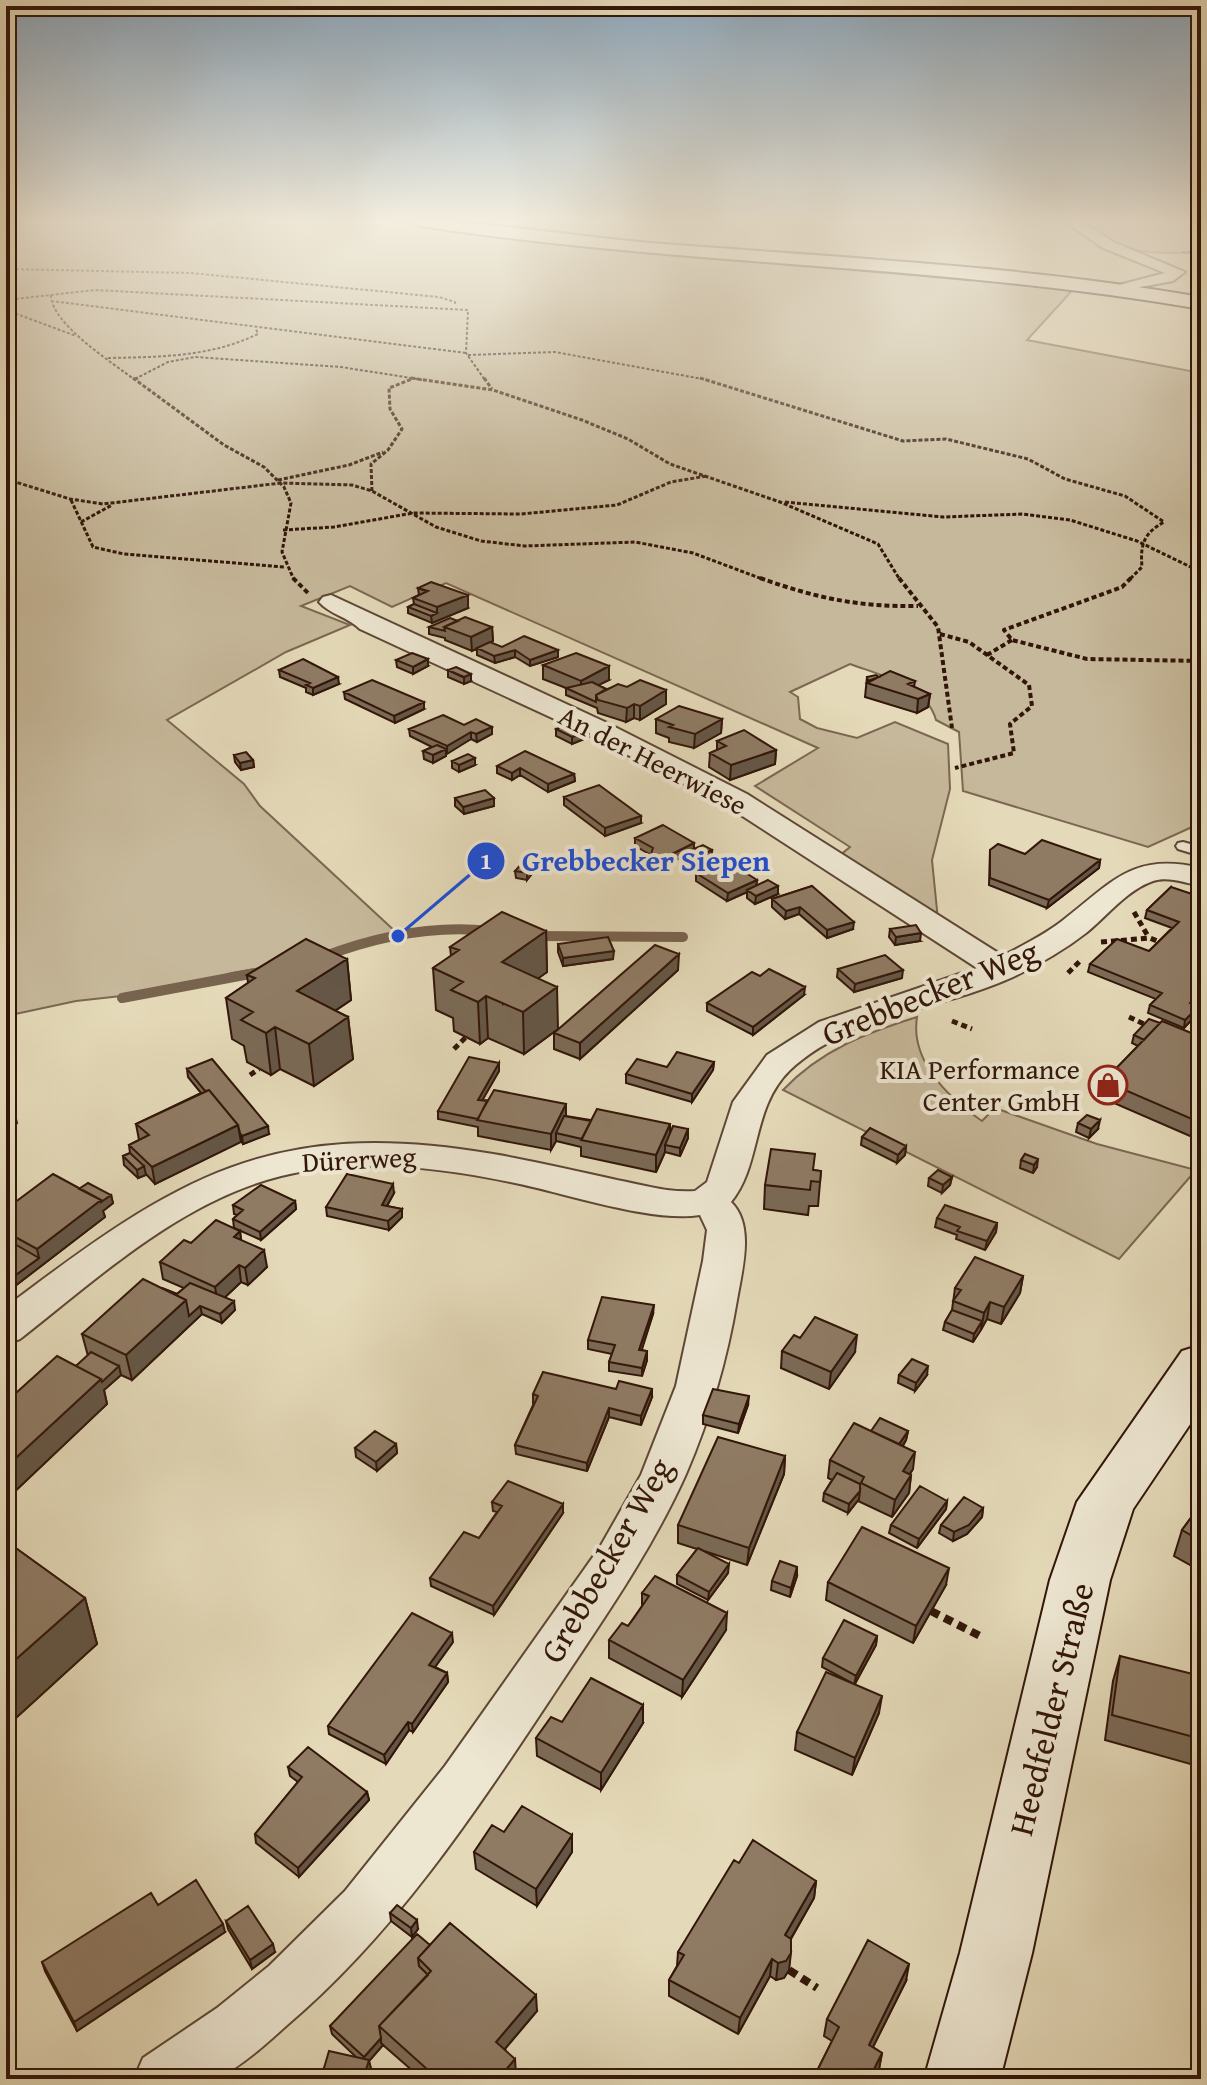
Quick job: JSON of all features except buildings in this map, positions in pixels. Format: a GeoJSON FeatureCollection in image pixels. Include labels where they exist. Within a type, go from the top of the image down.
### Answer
{"type":"FeatureCollection","features":[{"type":"Feature","properties":{"kind":"main road","name":"Heedfelder Straße"},"geometry":{"type":"LineString","coordinates":[[962,2079],[996,1953],[1080,1580],[1106,1502],[1201,1365]]}},
{"type":"Feature","properties":{"kind":"street","name":"An der Heerwiese"},"geometry":{"type":"LineString","coordinates":[[323,601],[357,613],[368,624],[596,728],[737,800],[1002,970]]}},
{"type":"Feature","properties":{"kind":"street","name":"Grebbecker Weg"},"geometry":{"type":"LineString","coordinates":[[164,2079],[268,2004],[337,1939],[385,1886],[481,1759],[598,1589],[663,1475],[709,1340],[726,1230],[723,1216],[707,1200],[720,1192],[727,1180],[742,1121],[778,1063],[819,1036],[847,1024],[1002,970],[1075,927],[1133,876],[1168,872],[1201,877]]}},
{"type":"Feature","properties":{"kind":"street","name":"Dürerweg"},"geometry":{"type":"LineString","coordinates":[[6,1329],[143,1225],[223,1182],[302,1159],[385,1152],[434,1156],[656,1201],[683,1205],[707,1200]]}},
{"type":"Feature","properties":{"kind":"lane"},"geometry":{"type":"LineString","coordinates":[[1183,846],[1201,852]]}},
{"type":"Feature","properties":{"kind":"path"},"geometry":{"type":"LineString","coordinates":[[28,318],[80,338]]}},
{"type":"Feature","properties":{"kind":"path"},"geometry":{"type":"LineString","coordinates":[[65,318],[80,338],[224,445],[264,467],[280,481],[291,503],[283,530],[284,567],[295,584],[323,601]]}},
{"type":"Feature","properties":{"kind":"path"},"geometry":{"type":"LineString","coordinates":[[182,318],[467,354],[542,352],[582,355],[703,378],[903,441],[946,439],[1028,459],[1065,479],[1125,496],[1164,522],[1146,531],[1140,541],[1142,567],[1122,587],[1004,630],[1012,640],[1087,659],[1201,661]]}},
{"type":"Feature","properties":{"kind":"path"},"geometry":{"type":"LineString","coordinates":[[468,318],[467,354],[493,390]]}},
{"type":"Feature","properties":{"kind":"path"},"geometry":{"type":"LineString","coordinates":[[107,358],[170,356],[208,350],[246,341],[258,334],[255,328]]}},
{"type":"Feature","properties":{"kind":"path"},"geometry":{"type":"LineString","coordinates":[[135,379],[168,362],[195,357],[341,367],[493,390],[628,439],[670,464],[780,502],[878,544],[919,606],[938,627],[952,728]]}},
{"type":"Feature","properties":{"kind":"path"},"geometry":{"type":"LineString","coordinates":[[372,491],[371,464],[388,450],[402,429],[399,419],[390,409],[389,388],[413,379]]}},
{"type":"Feature","properties":{"kind":"path"},"geometry":{"type":"LineString","coordinates":[[6,479],[70,499],[113,504],[280,481],[349,465],[388,450]]}},
{"type":"Feature","properties":{"kind":"path"},"geometry":{"type":"LineString","coordinates":[[283,530],[334,527],[413,513],[521,514],[617,505],[671,482],[708,476]]}},
{"type":"Feature","properties":{"kind":"path"},"geometry":{"type":"LineString","coordinates":[[280,481],[329,483],[372,491],[436,527],[481,541],[525,546],[635,542],[693,553],[812,597],[867,607],[919,606]]}},
{"type":"Feature","properties":{"kind":"path"},"geometry":{"type":"LineString","coordinates":[[70,499],[93,547],[124,554],[284,567]]}},
{"type":"Feature","properties":{"kind":"path"},"geometry":{"type":"LineString","coordinates":[[780,502],[817,502],[937,517],[1054,516],[1096,524],[1140,541],[1201,572]]}},
{"type":"Feature","properties":{"kind":"path"},"geometry":{"type":"LineString","coordinates":[[81,522],[113,504]]}},
{"type":"Feature","properties":{"kind":"path"},"geometry":{"type":"LineString","coordinates":[[940,634],[969,642],[1029,685],[1032,706],[1010,724],[1014,753],[955,768]]}},
{"type":"Feature","properties":{"kind":"path"},"geometry":{"type":"LineString","coordinates":[[987,655],[1012,640]]}},
{"type":"Feature","properties":{"kind":"path"},"geometry":{"type":"LineString","coordinates":[[1129,903],[1150,938]]}},
{"type":"Feature","properties":{"kind":"path","name":"Grebbecker Weg"},"geometry":{"type":"LineString","coordinates":[[1068,973],[1100,942],[1150,938],[1163,943]]}},
{"type":"Feature","properties":{"kind":"path"},"geometry":{"type":"LineString","coordinates":[[1129,1017],[1159,1031]]}},
{"type":"Feature","properties":{"kind":"path"},"geometry":{"type":"LineString","coordinates":[[952,1021],[972,1029]]}},
{"type":"Feature","properties":{"kind":"path"},"geometry":{"type":"LineString","coordinates":[[454,1049],[466,1037]]}},
{"type":"Feature","properties":{"kind":"path"},"geometry":{"type":"LineString","coordinates":[[250,1075],[259,1069]]}},
{"type":"Feature","properties":{"kind":"path"},"geometry":{"type":"LineString","coordinates":[[931,1611],[980,1636]]}},
{"type":"Feature","properties":{"kind":"path"},"geometry":{"type":"LineString","coordinates":[[789,1970],[817,1988]]}},
{"type":"Feature","properties":{"kind":"shaded area"},"geometry":{"type":"Polygon","coordinates":[[[6,318],[1047,318],[1027,340],[1201,373],[1201,823],[1148,847],[963,791],[959,732],[936,720],[923,698],[912,690],[888,677],[850,664],[790,692],[798,697],[800,719],[817,728],[857,738],[895,722],[948,744],[950,789],[932,860],[938,920],[839,856],[850,847],[755,786],[818,748],[446,583],[392,607],[350,586],[301,606],[350,625],[286,652],[167,720],[244,784],[260,806],[398,934],[349,945],[318,958],[232,973],[167,991],[76,1001],[6,1016],[6,318]]]}},
{"type":"Feature","properties":{"kind":"shaded area"},"geometry":{"type":"Polygon","coordinates":[[[917,1017],[919,1048],[934,1076],[957,1101],[982,1121],[995,1108],[1097,1144],[1196,1170],[1119,1259],[783,1090],[813,1064],[845,1044],[917,1017]]]}},
{"type":"Feature","properties":{"kind":"waterway"},"geometry":{"type":"LineString","coordinates":[[323,957],[405,934],[448,930],[490,931]]}},
{"type":"Feature","properties":{"kind":"waterway"},"geometry":{"type":"LineString","coordinates":[[534,936],[683,937]]}},
{"type":"Feature","properties":{"kind":"waterway"},"geometry":{"type":"LineString","coordinates":[[122,998],[261,972]]}},
{"type":"Feature","properties":{"kind":"place","name":"Grebbecker Siepen"},"geometry":{"type":"Point","coordinates":[398,936]}},
{"type":"Feature","properties":{"kind":"place","name":"KIA Performance Center GmbH"},"geometry":{"type":"Point","coordinates":[1108,1085]}}]}
